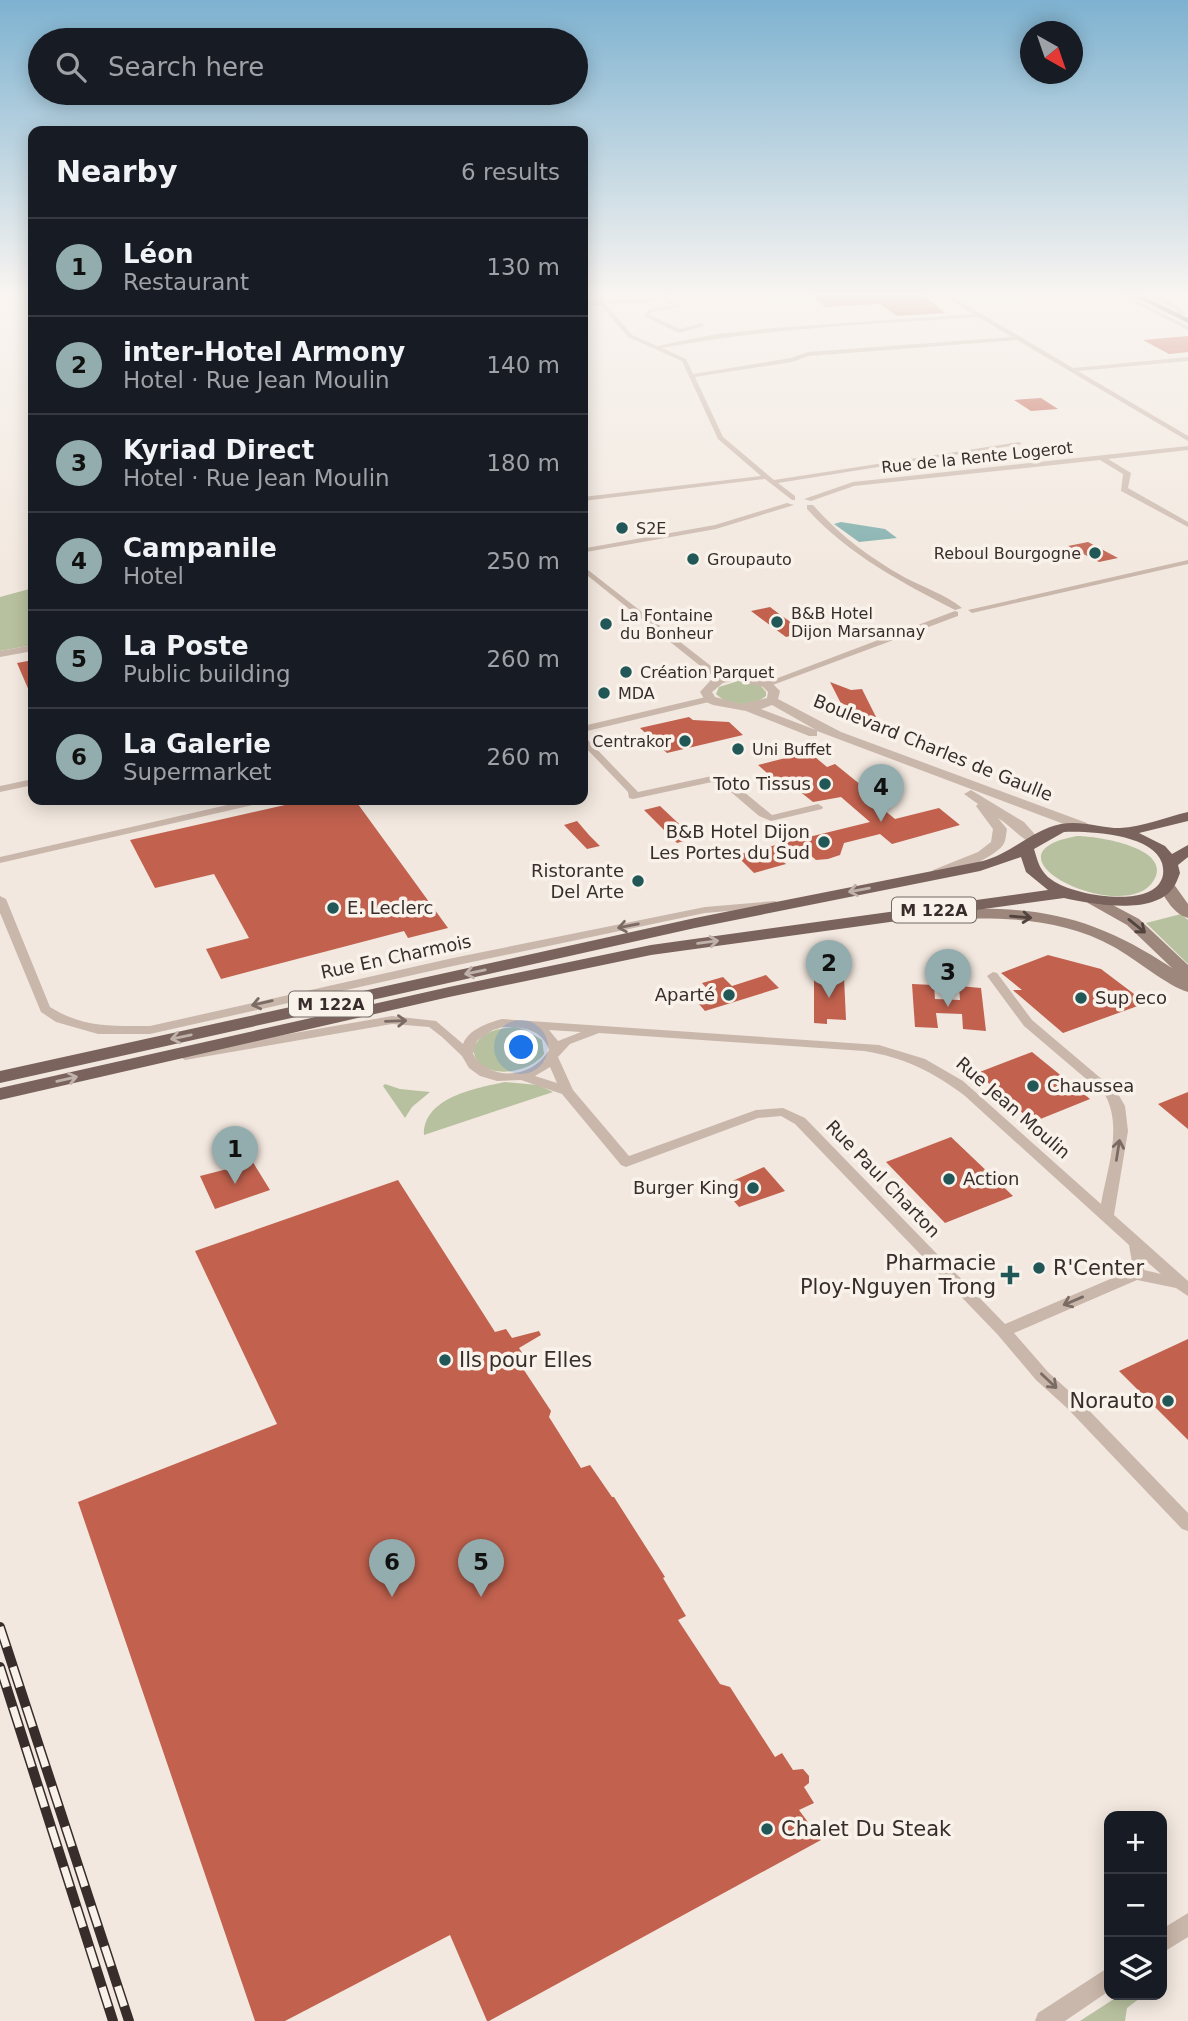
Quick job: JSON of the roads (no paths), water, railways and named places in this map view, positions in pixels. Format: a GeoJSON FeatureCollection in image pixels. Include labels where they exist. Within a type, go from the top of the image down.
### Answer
{"type":"FeatureCollection","features":[{"type":"Feature","properties":{"kind":"main road"},"geometry":{"type":"LineString","coordinates":[[1121,832],[1188,816]]}},
{"type":"Feature","properties":{"kind":"main road"},"geometry":{"type":"LineString","coordinates":[[1082,826],[1121,832],[1152,845],[1170,863],[1172,875],[1167,886],[1138,900],[1094,900],[1065,893],[1037,877],[1026,858],[1030,845],[1054,830],[1082,826]]}},
{"type":"Feature","properties":{"kind":"main road","name":"M 122A"},"geometry":{"type":"LineString","coordinates":[[0,1077],[793,902],[993,863],[1030,845]]}},
{"type":"Feature","properties":{"kind":"main road"},"geometry":{"type":"LineString","coordinates":[[1170,863],[1188,850]]}},
{"type":"Feature","properties":{"kind":"main road"},"geometry":{"type":"LineString","coordinates":[[1167,886],[1172,898],[1188,913]]}},
{"type":"Feature","properties":{"kind":"main road","name":"M 122A"},"geometry":{"type":"LineString","coordinates":[[0,1094],[651,950],[1065,893]]}},
{"type":"Feature","properties":{"kind":"main road"},"geometry":{"type":"LineString","coordinates":[[1094,900],[1133,922],[1188,974]]}},
{"type":"Feature","properties":{"kind":"main road"},"geometry":{"type":"LineString","coordinates":[[879,919],[963,913],[1065,922],[1090,929],[1115,941],[1188,986]]}},
{"type":"Feature","properties":{"kind":"street"},"geometry":{"type":"LineString","coordinates":[[696,387],[720,438],[851,547],[957,611],[973,616],[975,614],[972,610],[1188,562]]}},
{"type":"Feature","properties":{"kind":"street"},"geometry":{"type":"LineString","coordinates":[[1101,387],[1188,439]]}},
{"type":"Feature","properties":{"kind":"street"},"geometry":{"type":"LineString","coordinates":[[588,498],[769,479],[1019,444]]}},
{"type":"Feature","properties":{"kind":"street","name":"Rue de la Rente Logerot"},"geometry":{"type":"LineString","coordinates":[[588,548],[716,527],[800,504],[853,484],[1188,448]]}},
{"type":"Feature","properties":{"kind":"street"},"geometry":{"type":"LineString","coordinates":[[1102,458],[1127,473],[1125,489],[1188,525]]}},
{"type":"Feature","properties":{"kind":"street"},"geometry":{"type":"LineString","coordinates":[[588,572],[722,679]]}},
{"type":"Feature","properties":{"kind":"street"},"geometry":{"type":"LineString","coordinates":[[767,684],[957,611]]}},
{"type":"Feature","properties":{"kind":"street"},"geometry":{"type":"LineString","coordinates":[[0,654],[28,649]]}},
{"type":"Feature","properties":{"kind":"street"},"geometry":{"type":"LineString","coordinates":[[588,728],[710,699],[706,692],[710,685],[722,679],[746,678],[767,684],[774,691],[772,699],[749,708]]}},
{"type":"Feature","properties":{"kind":"street","name":"Boulevard Charles de Gaulle"},"geometry":{"type":"LineString","coordinates":[[710,699],[728,706],[749,708],[975,796],[1019,825],[1030,845]]}},
{"type":"Feature","properties":{"kind":"street","name":"Boulevard Charles de Gaulle"},"geometry":{"type":"LineString","coordinates":[[772,699],[837,735],[1082,826]]}},
{"type":"Feature","properties":{"kind":"street"},"geometry":{"type":"LineString","coordinates":[[588,745],[633,791],[633,796],[712,779],[728,784],[771,818],[818,807]]}},
{"type":"Feature","properties":{"kind":"street"},"geometry":{"type":"LineString","coordinates":[[0,789],[28,783]]}},
{"type":"Feature","properties":{"kind":"street","name":"Boulevard Charles de Gaulle"},"geometry":{"type":"LineString","coordinates":[[925,878],[959,866],[991,849],[1000,836],[995,820],[975,796]]}},
{"type":"Feature","properties":{"kind":"street"},"geometry":{"type":"LineString","coordinates":[[0,860],[239,805]]}},
{"type":"Feature","properties":{"kind":"street","name":"Rue En Charmois"},"geometry":{"type":"LineString","coordinates":[[0,899],[45,1009],[60,1019],[98,1030],[150,1030],[346,985],[705,910],[793,902]]}},
{"type":"Feature","properties":{"kind":"street"},"geometry":{"type":"LineString","coordinates":[[993,976],[1028,1023],[1100,1083],[1118,1106],[1121,1131],[1106,1217]]}},
{"type":"Feature","properties":{"kind":"street"},"geometry":{"type":"LineString","coordinates":[[139,1063],[224,1051],[392,1020],[432,1024],[467,1054],[475,1068],[499,1077],[523,1076],[546,1066],[553,1054],[548,1035],[530,1025],[502,1023],[489,1027],[471,1040],[467,1054]]}},
{"type":"Feature","properties":{"kind":"street","name":"Rue Jean Moulin"},"geometry":{"type":"LineString","coordinates":[[530,1025],[864,1047],[914,1058],[940,1070],[970,1093],[1186,1288]]}},
{"type":"Feature","properties":{"kind":"street","name":"Rue Jean Moulin"},"geometry":{"type":"LineString","coordinates":[[553,1054],[566,1041],[605,1030]]}},
{"type":"Feature","properties":{"kind":"street","name":"Rue Paul Charton"},"geometry":{"type":"LineString","coordinates":[[553,1054],[567,1091],[626,1162],[756,1114],[775,1111],[792,1115],[1188,1524]]}},
{"type":"Feature","properties":{"kind":"street"},"geometry":{"type":"LineString","coordinates":[[523,1076],[567,1091]]}},
{"type":"Feature","properties":{"kind":"street"},"geometry":{"type":"LineString","coordinates":[[1136,1243],[1139,1262],[1136,1274]]}},
{"type":"Feature","properties":{"kind":"street"},"geometry":{"type":"LineString","coordinates":[[1003,1331],[1136,1274],[1163,1278],[1186,1288]]}},
{"type":"Feature","properties":{"kind":"street"},"geometry":{"type":"LineString","coordinates":[[1167,1938],[1188,1923]]}},
{"type":"Feature","properties":{"kind":"street"},"geometry":{"type":"LineString","coordinates":[[1046,2021],[1104,1981]]}},
{"type":"Feature","properties":{"kind":"water"},"geometry":{"type":"Polygon","coordinates":[[[841,522],[885,529],[897,538],[859,542],[834,524],[841,522]]]}},
{"type":"Feature","properties":{"kind":"railway"},"geometry":{"type":"LineString","coordinates":[[0,1627],[129,2021]]}},
{"type":"Feature","properties":{"kind":"railway"},"geometry":{"type":"LineString","coordinates":[[0,1667],[113,2021]]}},
{"type":"Feature","properties":{"kind":"place","name":"S2E"},"geometry":{"type":"Point","coordinates":[622,528]}},
{"type":"Feature","properties":{"kind":"place","name":"Reboul Bourgogne"},"geometry":{"type":"Point","coordinates":[1095,553]}},
{"type":"Feature","properties":{"kind":"place","name":"Groupauto"},"geometry":{"type":"Point","coordinates":[693,559]}},
{"type":"Feature","properties":{"kind":"place","name":"B&B Hotel Dijon Marsannay"},"geometry":{"type":"Point","coordinates":[777,622]}},
{"type":"Feature","properties":{"kind":"place","name":"La Fontaine du Bonheur"},"geometry":{"type":"Point","coordinates":[606,624]}},
{"type":"Feature","properties":{"kind":"place","name":"Création Parquet"},"geometry":{"type":"Point","coordinates":[626,672]}},
{"type":"Feature","properties":{"kind":"place","name":"MDA"},"geometry":{"type":"Point","coordinates":[604,693]}},
{"type":"Feature","properties":{"kind":"place","name":"Centrakor"},"geometry":{"type":"Point","coordinates":[685,741]}},
{"type":"Feature","properties":{"kind":"place","name":"Uni Buffet"},"geometry":{"type":"Point","coordinates":[738,749]}},
{"type":"Feature","properties":{"kind":"place","name":"Toto Tissus"},"geometry":{"type":"Point","coordinates":[825,784]}},
{"type":"Feature","properties":{"kind":"place","name":"Campanile"},"geometry":{"type":"Point","coordinates":[881,822]}},
{"type":"Feature","properties":{"kind":"place","name":"B&B Hotel Dijon Les Portes du Sud"},"geometry":{"type":"Point","coordinates":[824,842]}},
{"type":"Feature","properties":{"kind":"place","name":"Ristorante Del Arte"},"geometry":{"type":"Point","coordinates":[638,881]}},
{"type":"Feature","properties":{"kind":"place","name":"E. Leclerc"},"geometry":{"type":"Point","coordinates":[333,908]}},
{"type":"Feature","properties":{"kind":"place","name":"Aparté"},"geometry":{"type":"Point","coordinates":[729,995]}},
{"type":"Feature","properties":{"kind":"place","name":"inter-Hotel Armony"},"geometry":{"type":"Point","coordinates":[829,998]}},
{"type":"Feature","properties":{"kind":"place","name":"Sup eco"},"geometry":{"type":"Point","coordinates":[1081,998]}},
{"type":"Feature","properties":{"kind":"place","name":"Kyriad Direct"},"geometry":{"type":"Point","coordinates":[948,1007]}},
{"type":"Feature","properties":{"kind":"place","name":"Chaussea"},"geometry":{"type":"Point","coordinates":[1033,1086]}},
{"type":"Feature","properties":{"kind":"place","name":"Action"},"geometry":{"type":"Point","coordinates":[949,1179]}},
{"type":"Feature","properties":{"kind":"place","name":"Léon"},"geometry":{"type":"Point","coordinates":[235,1184]}},
{"type":"Feature","properties":{"kind":"place","name":"Burger King"},"geometry":{"type":"Point","coordinates":[753,1188]}},
{"type":"Feature","properties":{"kind":"place","name":"R'Center"},"geometry":{"type":"Point","coordinates":[1039,1268]}},
{"type":"Feature","properties":{"kind":"place","name":"Pharmacie Ploy-Nguyen Trong"},"geometry":{"type":"Point","coordinates":[1010,1275]}},
{"type":"Feature","properties":{"kind":"place","name":"Ils pour Elles"},"geometry":{"type":"Point","coordinates":[445,1360]}},
{"type":"Feature","properties":{"kind":"place","name":"Norauto"},"geometry":{"type":"Point","coordinates":[1168,1401]}},
{"type":"Feature","properties":{"kind":"place","name":"La Galerie"},"geometry":{"type":"Point","coordinates":[392,1597]}},
{"type":"Feature","properties":{"kind":"place","name":"La Poste"},"geometry":{"type":"Point","coordinates":[481,1597]}},
{"type":"Feature","properties":{"kind":"place","name":"Chalet Du Steak"},"geometry":{"type":"Point","coordinates":[767,1829]}}]}
